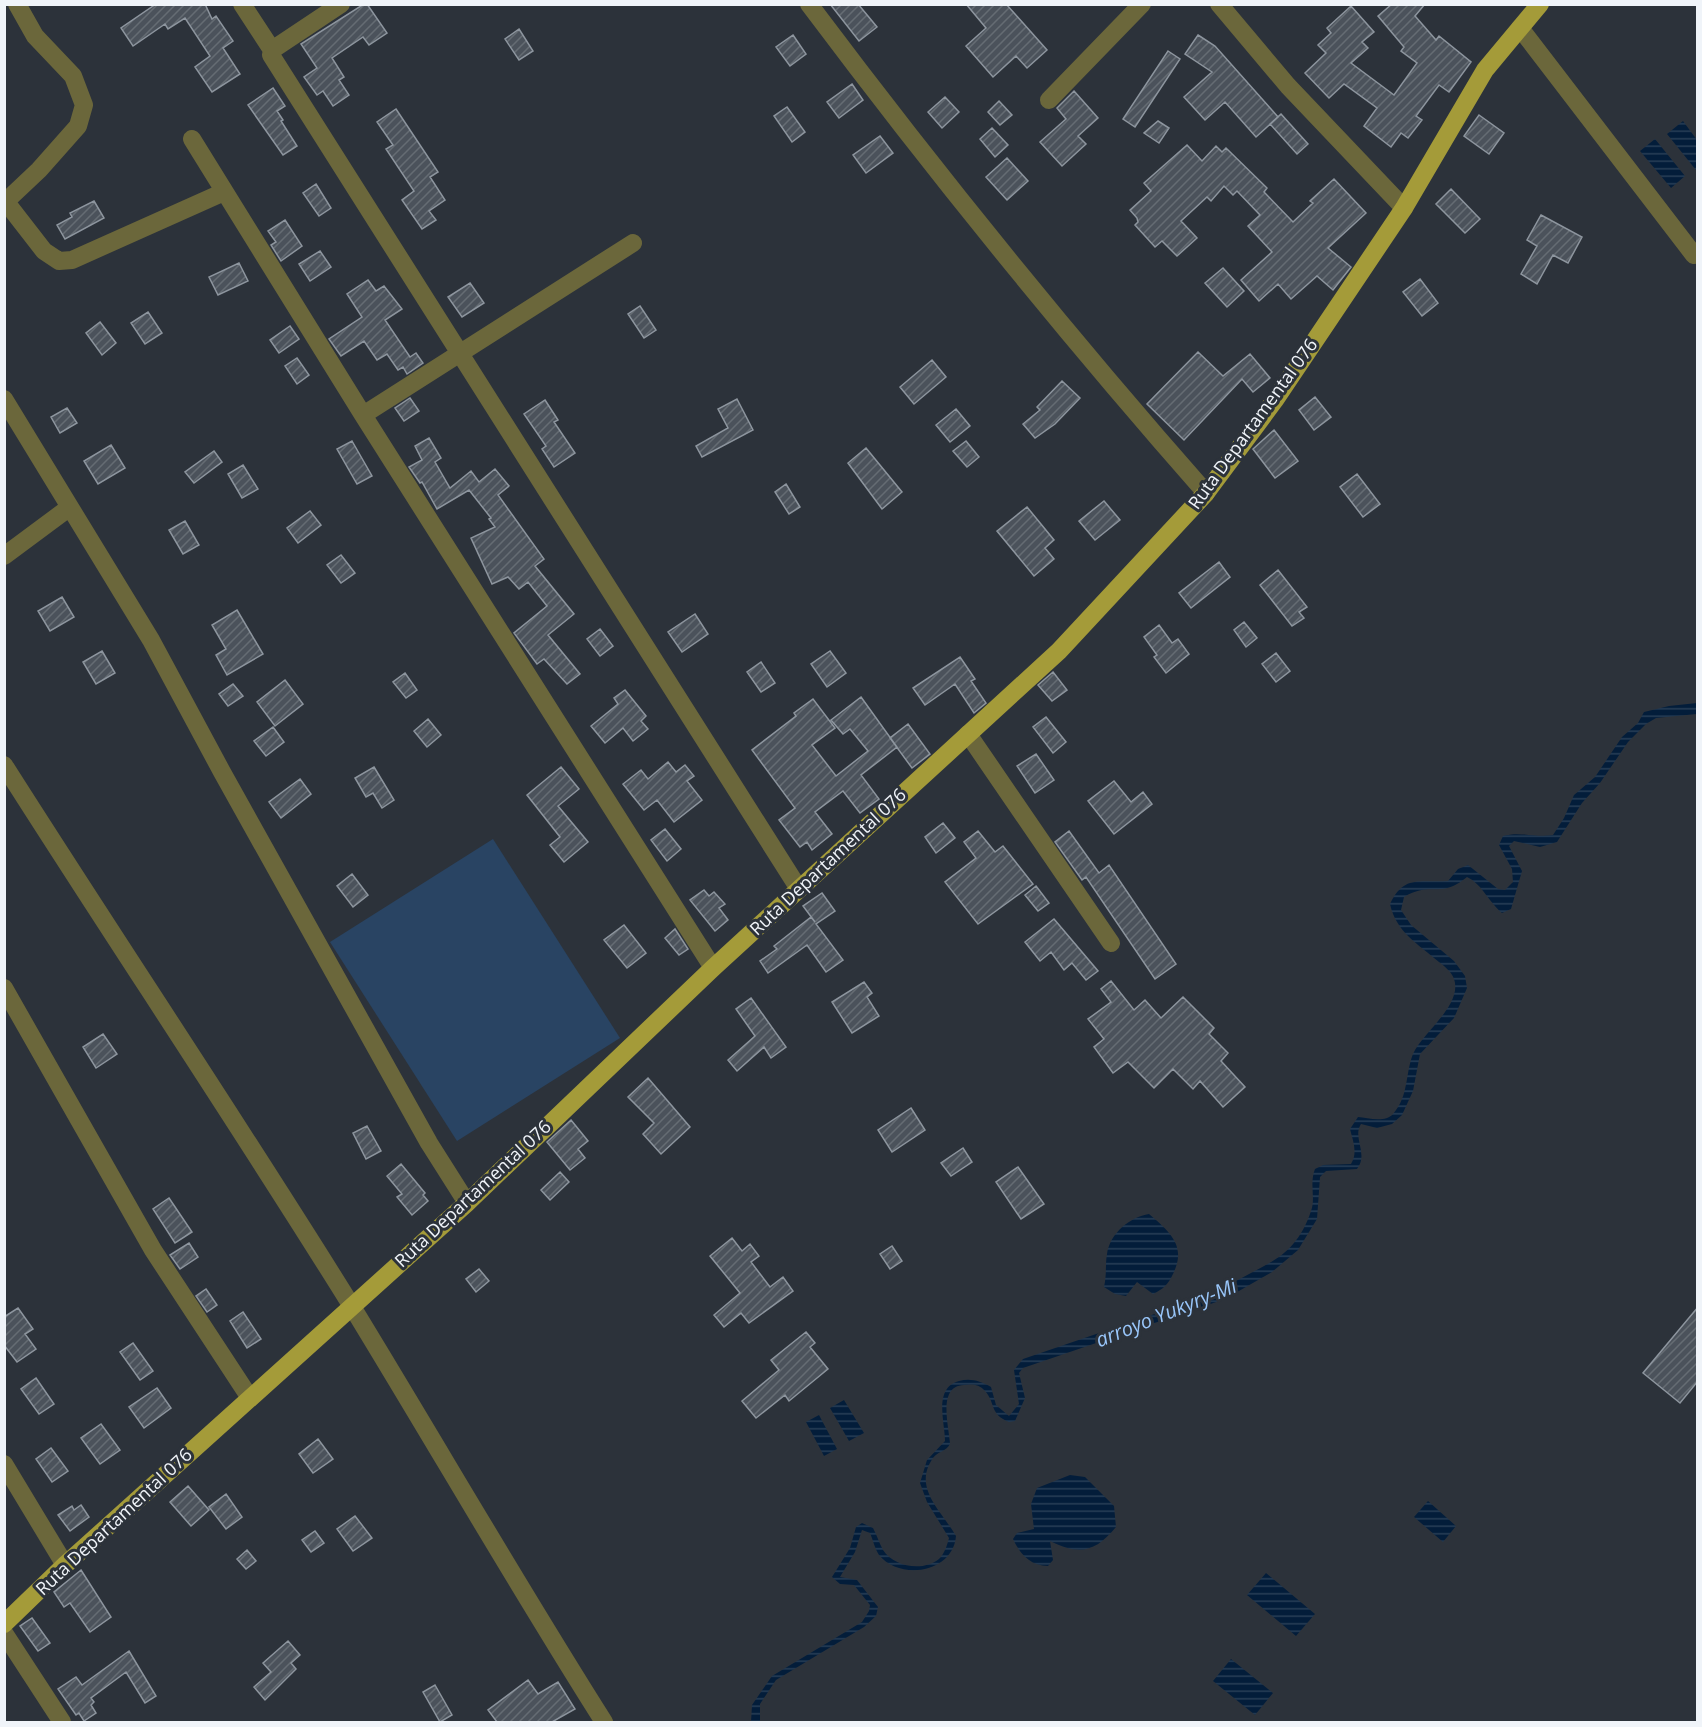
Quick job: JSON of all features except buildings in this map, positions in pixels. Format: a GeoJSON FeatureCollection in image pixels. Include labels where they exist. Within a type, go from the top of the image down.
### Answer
{"type":"FeatureCollection","features":[{"type":"Feature","properties":{"kind":"main road","name":"Ruta Departamental 076"},"geometry":{"type":"LineString","coordinates":[[4,1624],[65,1565],[467,1203],[714,968],[1059,651],[1206,493],[1275,400],[1404,208],[1485,70],[1540,4]]}},
{"type":"Feature","properties":{"kind":"street"},"geometry":{"type":"LineString","coordinates":[[243,4],[272,50],[271,55],[799,889]]}},
{"type":"Feature","properties":{"kind":"street"},"geometry":{"type":"LineString","coordinates":[[272,50],[341,4]]}},
{"type":"Feature","properties":{"kind":"street"},"geometry":{"type":"LineString","coordinates":[[809,4],[911,141],[1103,376],[1206,493]]}},
{"type":"Feature","properties":{"kind":"street"},"geometry":{"type":"LineString","coordinates":[[1048,100],[1142,4]]}},
{"type":"Feature","properties":{"kind":"street"},"geometry":{"type":"LineString","coordinates":[[1220,4],[1288,86],[1404,208]]}},
{"type":"Feature","properties":{"kind":"street"},"geometry":{"type":"LineString","coordinates":[[17,5],[34,36],[74,76],[84,105],[78,126],[39,170],[5,202],[45,251],[59,261],[72,260],[224,192]]}},
{"type":"Feature","properties":{"kind":"street"},"geometry":{"type":"LineString","coordinates":[[1520,28],[1694,255]]}},
{"type":"Feature","properties":{"kind":"street"},"geometry":{"type":"LineString","coordinates":[[192,139],[363,415],[714,968]]}},
{"type":"Feature","properties":{"kind":"street"},"geometry":{"type":"LineString","coordinates":[[363,415],[633,243]]}},
{"type":"Feature","properties":{"kind":"street"},"geometry":{"type":"LineString","coordinates":[[4,399],[151,640],[429,1143],[467,1203]]}},
{"type":"Feature","properties":{"kind":"street"},"geometry":{"type":"LineString","coordinates":[[4,556],[70,507]]}},
{"type":"Feature","properties":{"kind":"street"},"geometry":{"type":"LineString","coordinates":[[968,734],[1111,943]]}},
{"type":"Feature","properties":{"kind":"street"},"geometry":{"type":"LineString","coordinates":[[4,765],[87,896],[192,1053],[351,1307],[604,1722]]}},
{"type":"Feature","properties":{"kind":"street"},"geometry":{"type":"LineString","coordinates":[[4,988],[153,1251],[250,1398]]}},
{"type":"Feature","properties":{"kind":"street"},"geometry":{"type":"LineString","coordinates":[[4,1464],[65,1565]]}},
{"type":"Feature","properties":{"kind":"street"},"geometry":{"type":"LineString","coordinates":[[4,1633],[62,1722]]}},
{"type":"Feature","properties":{"kind":"shaded area"},"geometry":{"type":"Polygon","coordinates":[[[493,839],[620,1038],[457,1141],[330,942],[493,839]]]}},
{"type":"Feature","properties":{"kind":"water"},"geometry":{"type":"Polygon","coordinates":[[[1683,121],[1697,140],[1696,170],[1667,134],[1683,121]]]}},
{"type":"Feature","properties":{"kind":"water"},"geometry":{"type":"Polygon","coordinates":[[[1655,139],[1685,176],[1671,188],[1640,151],[1655,139]]]}},
{"type":"Feature","properties":{"kind":"water","name":"arroyo Yukyry-Mi"},"geometry":{"type":"Polygon","coordinates":[[[1697,703],[1697,714],[1656,718],[1646,724],[1628,742],[1600,783],[1582,803],[1557,842],[1540,847],[1514,841],[1509,846],[1522,871],[1511,909],[1502,913],[1477,884],[1467,877],[1449,887],[1422,890],[1404,897],[1401,910],[1411,925],[1454,961],[1465,976],[1467,988],[1454,1018],[1420,1054],[1413,1091],[1402,1115],[1392,1124],[1377,1128],[1361,1124],[1358,1135],[1361,1158],[1357,1169],[1326,1171],[1320,1177],[1317,1219],[1298,1250],[1272,1272],[1225,1299],[1023,1368],[1019,1373],[1025,1398],[1015,1421],[1009,1422],[998,1415],[988,1395],[980,1387],[964,1385],[950,1392],[946,1408],[950,1444],[933,1458],[927,1469],[926,1479],[931,1499],[956,1536],[953,1549],[936,1565],[912,1570],[899,1568],[888,1563],[879,1555],[870,1533],[862,1530],[855,1552],[840,1577],[857,1580],[878,1607],[876,1616],[864,1627],[776,1680],[760,1704],[760,1722],[751,1722],[752,1705],[772,1676],[862,1622],[869,1611],[870,1605],[854,1585],[840,1584],[832,1577],[850,1548],[856,1527],[862,1523],[873,1528],[888,1556],[909,1566],[932,1563],[939,1559],[946,1549],[949,1538],[927,1502],[920,1483],[927,1460],[945,1441],[942,1406],[946,1391],[951,1385],[963,1380],[971,1380],[991,1387],[996,1405],[1009,1416],[1019,1404],[1014,1370],[1023,1359],[1219,1292],[1284,1253],[1294,1242],[1311,1211],[1315,1169],[1323,1165],[1351,1164],[1355,1151],[1350,1129],[1358,1117],[1381,1119],[1393,1114],[1402,1100],[1413,1054],[1453,999],[1455,989],[1452,974],[1409,937],[1397,922],[1390,904],[1395,894],[1407,884],[1414,882],[1448,881],[1458,869],[1468,865],[1498,889],[1505,890],[1513,882],[1512,869],[1499,845],[1503,836],[1553,835],[1564,818],[1574,795],[1595,777],[1622,737],[1638,723],[1644,712],[1697,703]]]}},
{"type":"Feature","properties":{"kind":"water"},"geometry":{"type":"Polygon","coordinates":[[[1149,1214],[1170,1234],[1177,1247],[1177,1264],[1173,1274],[1165,1286],[1153,1294],[1137,1282],[1126,1296],[1115,1294],[1104,1287],[1109,1246],[1112,1239],[1128,1222],[1149,1214]]]}},
{"type":"Feature","properties":{"kind":"water"},"geometry":{"type":"Polygon","coordinates":[[[844,1400],[864,1433],[849,1441],[830,1408],[844,1400]]]}},
{"type":"Feature","properties":{"kind":"water"},"geometry":{"type":"Polygon","coordinates":[[[819,1415],[837,1449],[824,1456],[806,1422],[819,1415]]]}},
{"type":"Feature","properties":{"kind":"water"},"geometry":{"type":"Polygon","coordinates":[[[1070,1475],[1085,1477],[1114,1506],[1116,1527],[1101,1542],[1086,1549],[1070,1549],[1050,1541],[1053,1560],[1048,1566],[1036,1564],[1022,1554],[1013,1539],[1017,1533],[1034,1529],[1031,1504],[1037,1488],[1070,1475]]]}},
{"type":"Feature","properties":{"kind":"water"},"geometry":{"type":"Polygon","coordinates":[[[1428,1501],[1456,1526],[1443,1542],[1414,1517],[1428,1501]]]}},
{"type":"Feature","properties":{"kind":"water"},"geometry":{"type":"Polygon","coordinates":[[[1266,1573],[1315,1614],[1296,1636],[1247,1595],[1266,1573]]]}},
{"type":"Feature","properties":{"kind":"water"},"geometry":{"type":"Polygon","coordinates":[[[1231,1659],[1273,1693],[1255,1715],[1213,1681],[1231,1659]]]}}]}
